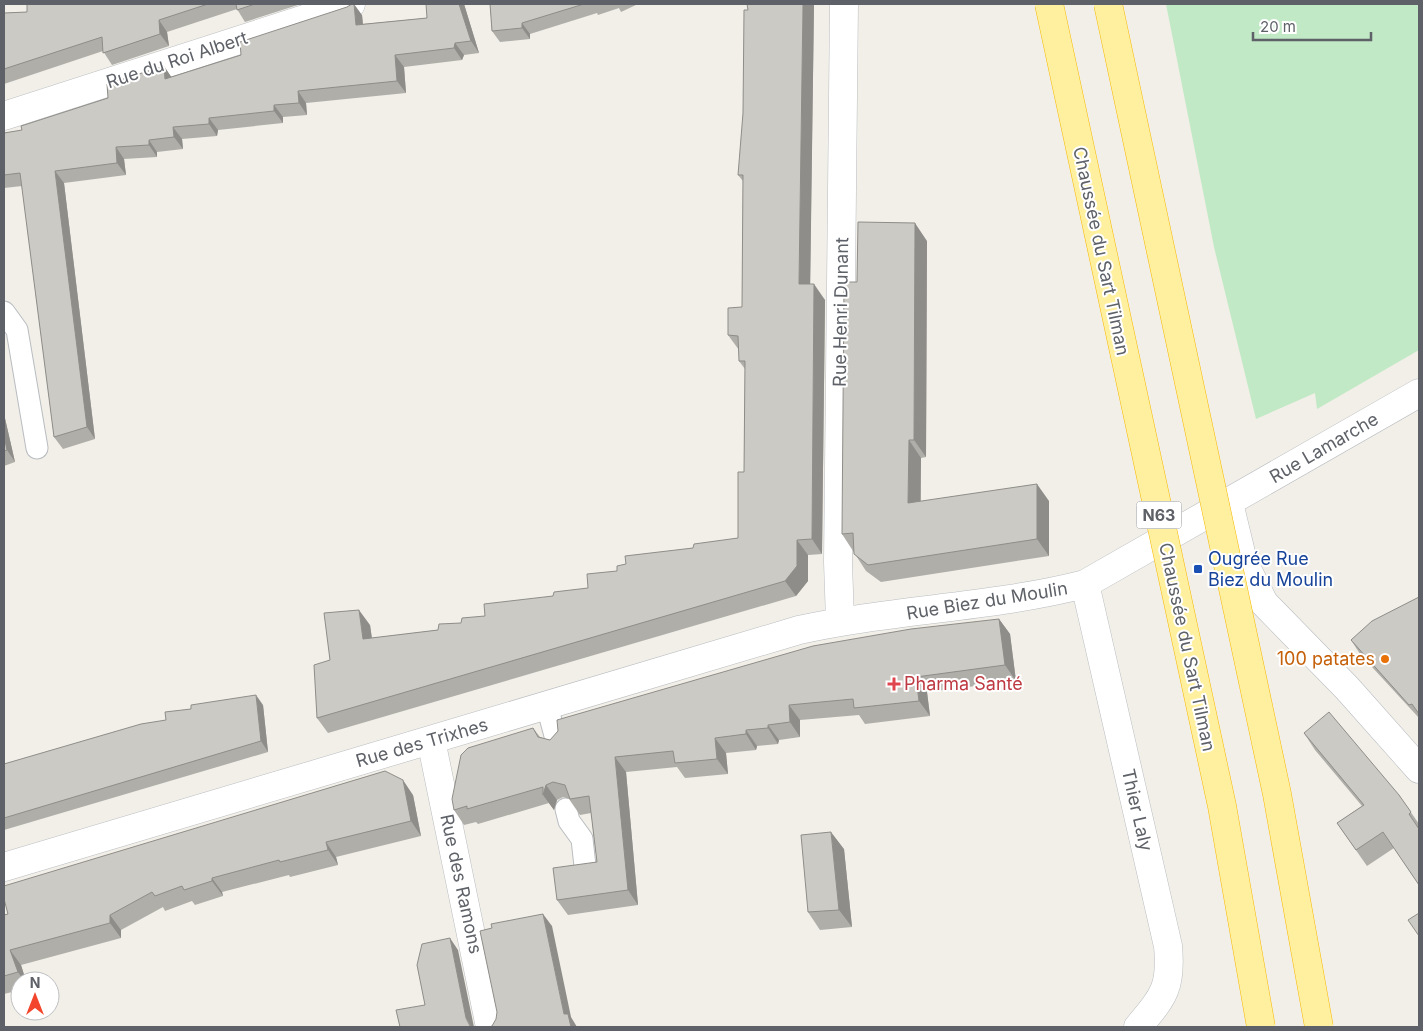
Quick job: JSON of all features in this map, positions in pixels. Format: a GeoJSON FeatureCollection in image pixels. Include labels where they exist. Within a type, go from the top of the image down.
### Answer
{"type":"FeatureCollection","features":[{"type":"Feature","properties":{"kind":"highway","name":"Chaussée du Sart Tilman"},"geometry":{"type":"LineString","coordinates":[[1049,4],[1222,806],[1261,1027]]}},
{"type":"Feature","properties":{"kind":"highway"},"geometry":{"type":"LineString","coordinates":[[1108,4],[1277,794],[1319,1027]]}},
{"type":"Feature","properties":{"kind":"street","name":"Rue du Roi Albert"},"geometry":{"type":"LineString","coordinates":[[4,116],[351,4]]}},
{"type":"Feature","properties":{"kind":"street","name":"Rue Henri Dunant"},"geometry":{"type":"LineString","coordinates":[[840,621],[838,562],[844,4]]}},
{"type":"Feature","properties":{"kind":"street","name":"Rue Lamarche"},"geometry":{"type":"LineString","coordinates":[[1229,503],[1419,393]]}},
{"type":"Feature","properties":{"kind":"street","name":"Rue Biez du Moulin"},"geometry":{"type":"LineString","coordinates":[[840,621],[914,613],[1051,593],[1085,584],[1229,503]]}},
{"type":"Feature","properties":{"kind":"street"},"geometry":{"type":"LineString","coordinates":[[1229,503],[1243,561],[1264,603],[1347,688],[1419,769]]}},
{"type":"Feature","properties":{"kind":"street","name":"Thier Laly"},"geometry":{"type":"LineString","coordinates":[[1085,584],[1168,946],[1170,970],[1166,989],[1158,1004],[1138,1027]]}},
{"type":"Feature","properties":{"kind":"street","name":"Rue des Trixhes"},"geometry":{"type":"LineString","coordinates":[[4,867],[799,630],[840,621]]}},
{"type":"Feature","properties":{"kind":"street","name":"Rue des Ramons"},"geometry":{"type":"LineString","coordinates":[[431,740],[490,1027]]}},
{"type":"Feature","properties":{"kind":"lane"},"geometry":{"type":"LineString","coordinates":[[4,312],[17,330],[37,448]]}},
{"type":"Feature","properties":{"kind":"lane"},"geometry":{"type":"LineString","coordinates":[[547,706],[557,743]]}},
{"type":"Feature","properties":{"kind":"lane"},"geometry":{"type":"LineString","coordinates":[[566,809],[569,821],[582,839],[585,866]]}},
{"type":"Feature","properties":{"kind":"green space"},"geometry":{"type":"Polygon","coordinates":[[[1166,4],[1419,4],[1419,350],[1317,409],[1315,393],[1256,419],[1214,247],[1166,4]]]}},
{"type":"Feature","properties":{"kind":"building"},"geometry":{"type":"Polygon","coordinates":[[[27,4],[208,4],[159,20],[160,34],[103,53],[102,37],[4,69],[4,13],[27,12],[27,4]]]}},
{"type":"Feature","properties":{"kind":"building"},"geometry":{"type":"Polygon","coordinates":[[[236,4],[255,4],[237,10],[236,4]]]}},
{"type":"Feature","properties":{"kind":"building"},"geometry":{"type":"Polygon","coordinates":[[[354,4],[356,25],[427,18],[426,4],[459,4],[471,41],[455,43],[454,48],[395,55],[397,81],[298,91],[299,103],[274,105],[274,111],[209,118],[209,124],[173,127],[174,137],[149,140],[149,145],[116,147],[117,163],[55,171],[87,427],[54,437],[20,173],[4,175],[4,133],[22,130],[21,126],[108,98],[107,84],[164,66],[165,79],[241,55],[240,42],[354,4]]]}},
{"type":"Feature","properties":{"kind":"building"},"geometry":{"type":"Polygon","coordinates":[[[490,4],[584,4],[522,23],[522,28],[492,31],[490,4]]]}},
{"type":"Feature","properties":{"kind":"building"},"geometry":{"type":"Polygon","coordinates":[[[747,4],[803,4],[799,284],[814,284],[812,539],[797,540],[797,566],[785,581],[317,718],[314,665],[330,660],[324,613],[359,610],[363,639],[438,630],[439,624],[461,623],[462,618],[485,616],[484,604],[553,596],[554,592],[588,588],[587,574],[617,571],[617,566],[626,564],[625,556],[693,548],[694,544],[738,538],[738,472],[744,472],[745,361],[739,361],[738,336],[728,335],[728,308],[742,307],[743,175],[738,175],[743,113],[744,10],[748,10],[747,4]]]}},
{"type":"Feature","properties":{"kind":"building"},"geometry":{"type":"Polygon","coordinates":[[[858,222],[915,223],[914,440],[909,440],[908,503],[1037,484],[1037,539],[868,565],[854,554],[853,533],[842,534],[844,282],[857,282],[858,222]]]}},
{"type":"Feature","properties":{"kind":"building"},"geometry":{"type":"Polygon","coordinates":[[[4,436],[7,450],[4,451],[4,436]]]}},
{"type":"Feature","properties":{"kind":"building"},"geometry":{"type":"Polygon","coordinates":[[[1419,597],[1419,714],[1412,704],[1409,705],[1351,640],[1372,621],[1419,597]]]}},
{"type":"Feature","properties":{"kind":"building"},"geometry":{"type":"Polygon","coordinates":[[[999,619],[1005,665],[916,677],[919,701],[854,708],[853,699],[789,705],[790,722],[768,725],[768,728],[746,730],[746,734],[715,738],[717,759],[675,763],[673,751],[615,757],[628,890],[557,900],[553,868],[597,862],[589,796],[570,799],[565,785],[553,782],[546,785],[543,795],[543,787],[467,809],[467,806],[454,810],[452,799],[461,755],[468,748],[533,728],[538,737],[550,740],[558,731],[557,720],[813,646],[911,629],[999,619]]]}},
{"type":"Feature","properties":{"kind":"building"},"geometry":{"type":"Polygon","coordinates":[[[256,695],[261,741],[4,818],[4,764],[141,724],[166,720],[165,712],[191,709],[191,705],[256,695]]]}},
{"type":"Feature","properties":{"kind":"building"},"geometry":{"type":"Polygon","coordinates":[[[1329,712],[1399,795],[1411,812],[1409,814],[1419,829],[1419,885],[1383,832],[1356,850],[1337,823],[1364,805],[1304,733],[1329,712]]]}},
{"type":"Feature","properties":{"kind":"building"},"geometry":{"type":"Polygon","coordinates":[[[385,771],[403,780],[411,821],[326,842],[328,850],[280,862],[279,860],[212,878],[212,881],[184,890],[182,886],[155,896],[152,892],[110,915],[110,923],[10,950],[18,971],[10,971],[10,974],[4,976],[4,915],[8,914],[4,899],[4,886],[385,771]]]}},
{"type":"Feature","properties":{"kind":"building"},"geometry":{"type":"Polygon","coordinates":[[[831,832],[839,910],[808,912],[801,835],[831,832]]]}},
{"type":"Feature","properties":{"kind":"building"},"geometry":{"type":"Polygon","coordinates":[[[1419,913],[1419,936],[1408,920],[1419,913]]]}},
{"type":"Feature","properties":{"kind":"building"},"geometry":{"type":"Polygon","coordinates":[[[543,914],[564,1014],[568,1014],[571,1027],[490,1027],[496,1019],[497,1012],[480,931],[492,928],[491,924],[543,914]]]}},
{"type":"Feature","properties":{"kind":"building"},"geometry":{"type":"Polygon","coordinates":[[[450,938],[466,1018],[470,1026],[473,1027],[400,1027],[396,1010],[425,1005],[417,965],[422,944],[450,938]]]}},
{"type":"Feature","properties":{"kind":"place","name":"Ougrée Rue Biez du Moulin"},"geometry":{"type":"Point","coordinates":[1198,569]}},
{"type":"Feature","properties":{"kind":"place","name":"100 patates"},"geometry":{"type":"Point","coordinates":[1385,659]}},
{"type":"Feature","properties":{"kind":"place","name":"Pharma Santé"},"geometry":{"type":"Point","coordinates":[894,684]}}]}
